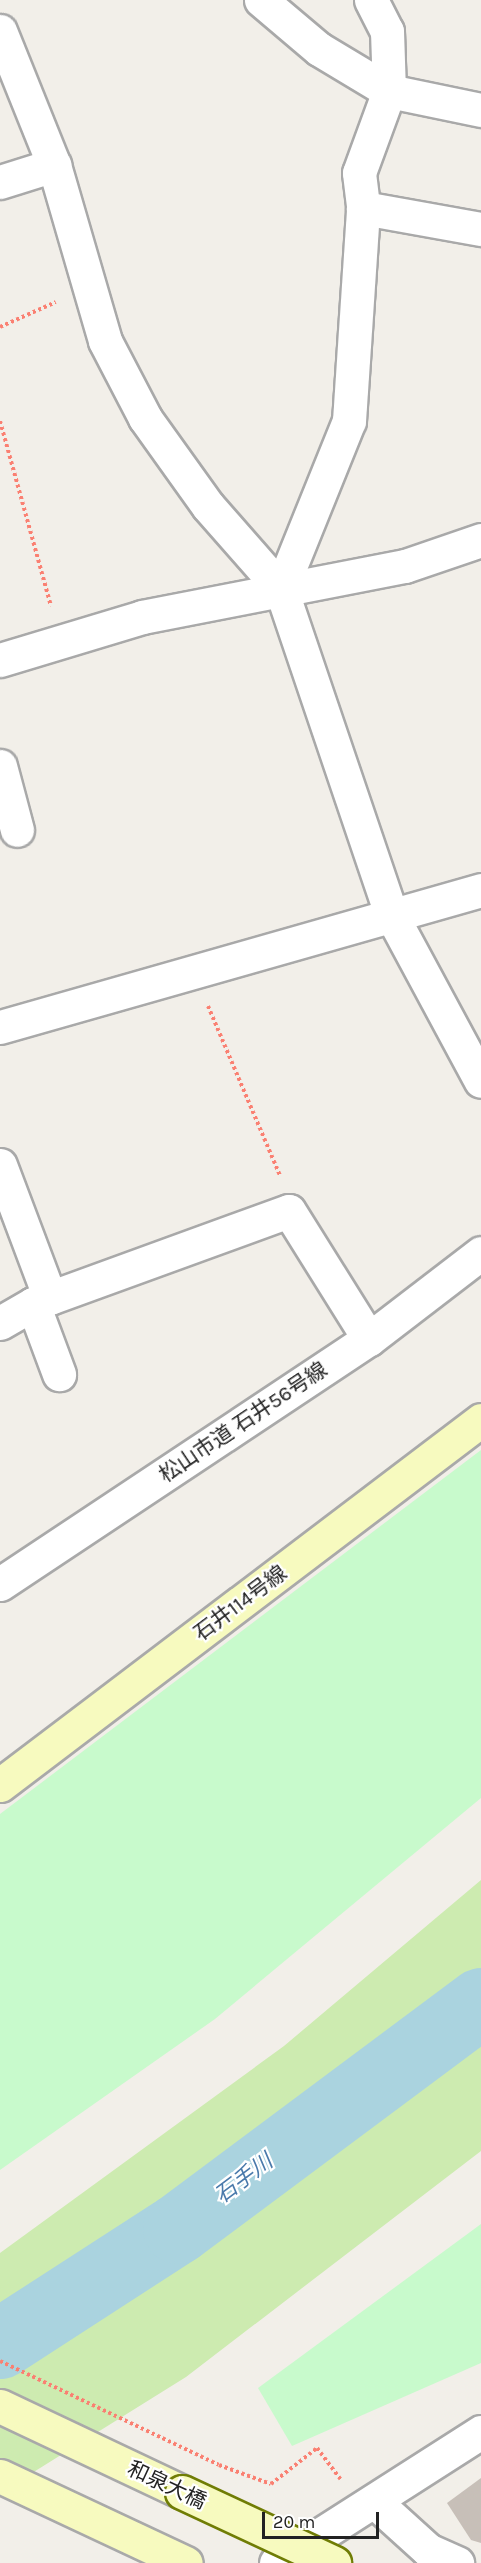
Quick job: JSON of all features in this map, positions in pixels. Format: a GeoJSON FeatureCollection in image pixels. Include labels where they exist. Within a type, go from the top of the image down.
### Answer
{"type":"FeatureCollection","features":[{"type":"Feature","properties":{"kind":"street"},"geometry":{"type":"LineString","coordinates":[[261,0],[319,48],[389,91],[481,110]]}},
{"type":"Feature","properties":{"kind":"street"},"geometry":{"type":"LineString","coordinates":[[281,589],[349,421],[363,208],[359,173],[389,91],[387,31],[371,0]]}},
{"type":"Feature","properties":{"kind":"street"},"geometry":{"type":"LineString","coordinates":[[0,31],[54,165],[105,341],[145,418],[208,506],[281,589],[392,916],[481,1081]]}},
{"type":"Feature","properties":{"kind":"street"},"geometry":{"type":"LineString","coordinates":[[0,182],[54,165]]}},
{"type":"Feature","properties":{"kind":"street"},"geometry":{"type":"LineString","coordinates":[[363,208],[481,229]]}},
{"type":"Feature","properties":{"kind":"street"},"geometry":{"type":"LineString","coordinates":[[0,660],[142,617],[405,567],[481,540]]}},
{"type":"Feature","properties":{"kind":"street"},"geometry":{"type":"LineString","coordinates":[[0,766],[17,830]]}},
{"type":"Feature","properties":{"kind":"street"},"geometry":{"type":"LineString","coordinates":[[0,1027],[481,890]]}},
{"type":"Feature","properties":{"kind":"street"},"geometry":{"type":"LineString","coordinates":[[0,1165],[42,1301],[59,1374]]}},
{"type":"Feature","properties":{"kind":"street"},"geometry":{"type":"LineString","coordinates":[[0,1323],[42,1301],[289,1211],[369,1339]]}},
{"type":"Feature","properties":{"kind":"street","name":"松山市道 石井56号線"},"geometry":{"type":"LineString","coordinates":[[0,1584],[369,1339],[481,1253]]}},
{"type":"Feature","properties":{"kind":"street","name":"石井114号線"},"geometry":{"type":"LineString","coordinates":[[0,1785],[481,1420]]}},
{"type":"Feature","properties":{"kind":"street","name":"和泉大橋"},"geometry":{"type":"LineString","coordinates":[[0,2406],[334,2563]]}},
{"type":"Feature","properties":{"kind":"street"},"geometry":{"type":"LineString","coordinates":[[276,2563],[481,2432]]}},
{"type":"Feature","properties":{"kind":"street"},"geometry":{"type":"LineString","coordinates":[[0,2476],[186,2563]]}},
{"type":"Feature","properties":{"kind":"street"},"geometry":{"type":"LineString","coordinates":[[374,2501],[431,2559]]}},
{"type":"Feature","properties":{"kind":"path"},"geometry":{"type":"LineString","coordinates":[[0,327],[89,286]]}},
{"type":"Feature","properties":{"kind":"path"},"geometry":{"type":"LineString","coordinates":[[0,421],[61,641]]}},
{"type":"Feature","properties":{"kind":"path"},"geometry":{"type":"LineString","coordinates":[[194,972],[291,1203],[289,1211]]}},
{"type":"Feature","properties":{"kind":"path"},"geometry":{"type":"LineString","coordinates":[[0,2361],[219,2464],[271,2484],[317,2448]]}},
{"type":"Feature","properties":{"kind":"green space"},"geometry":{"type":"Polygon","coordinates":[[[481,1450],[481,1798],[215,2019],[0,2170],[0,1814],[481,1450]]]}},
{"type":"Feature","properties":{"kind":"green space"},"geometry":{"type":"Polygon","coordinates":[[[481,1880],[481,2151],[186,2377],[0,2493],[0,2253],[284,2046],[481,1880]]]}},
{"type":"Feature","properties":{"kind":"green space"},"geometry":{"type":"Polygon","coordinates":[[[481,2224],[481,2363],[292,2446],[258,2388],[481,2224]]]}},
{"type":"Feature","properties":{"kind":"building"},"geometry":{"type":"Polygon","coordinates":[[[481,2478],[481,2543],[471,2540],[447,2503],[481,2478]]]}},
{"type":"Feature","properties":{"kind":"waterway","name":"石手川"},"geometry":{"type":"LineString","coordinates":[[0,2344],[178,2229],[481,2003]]}}]}
